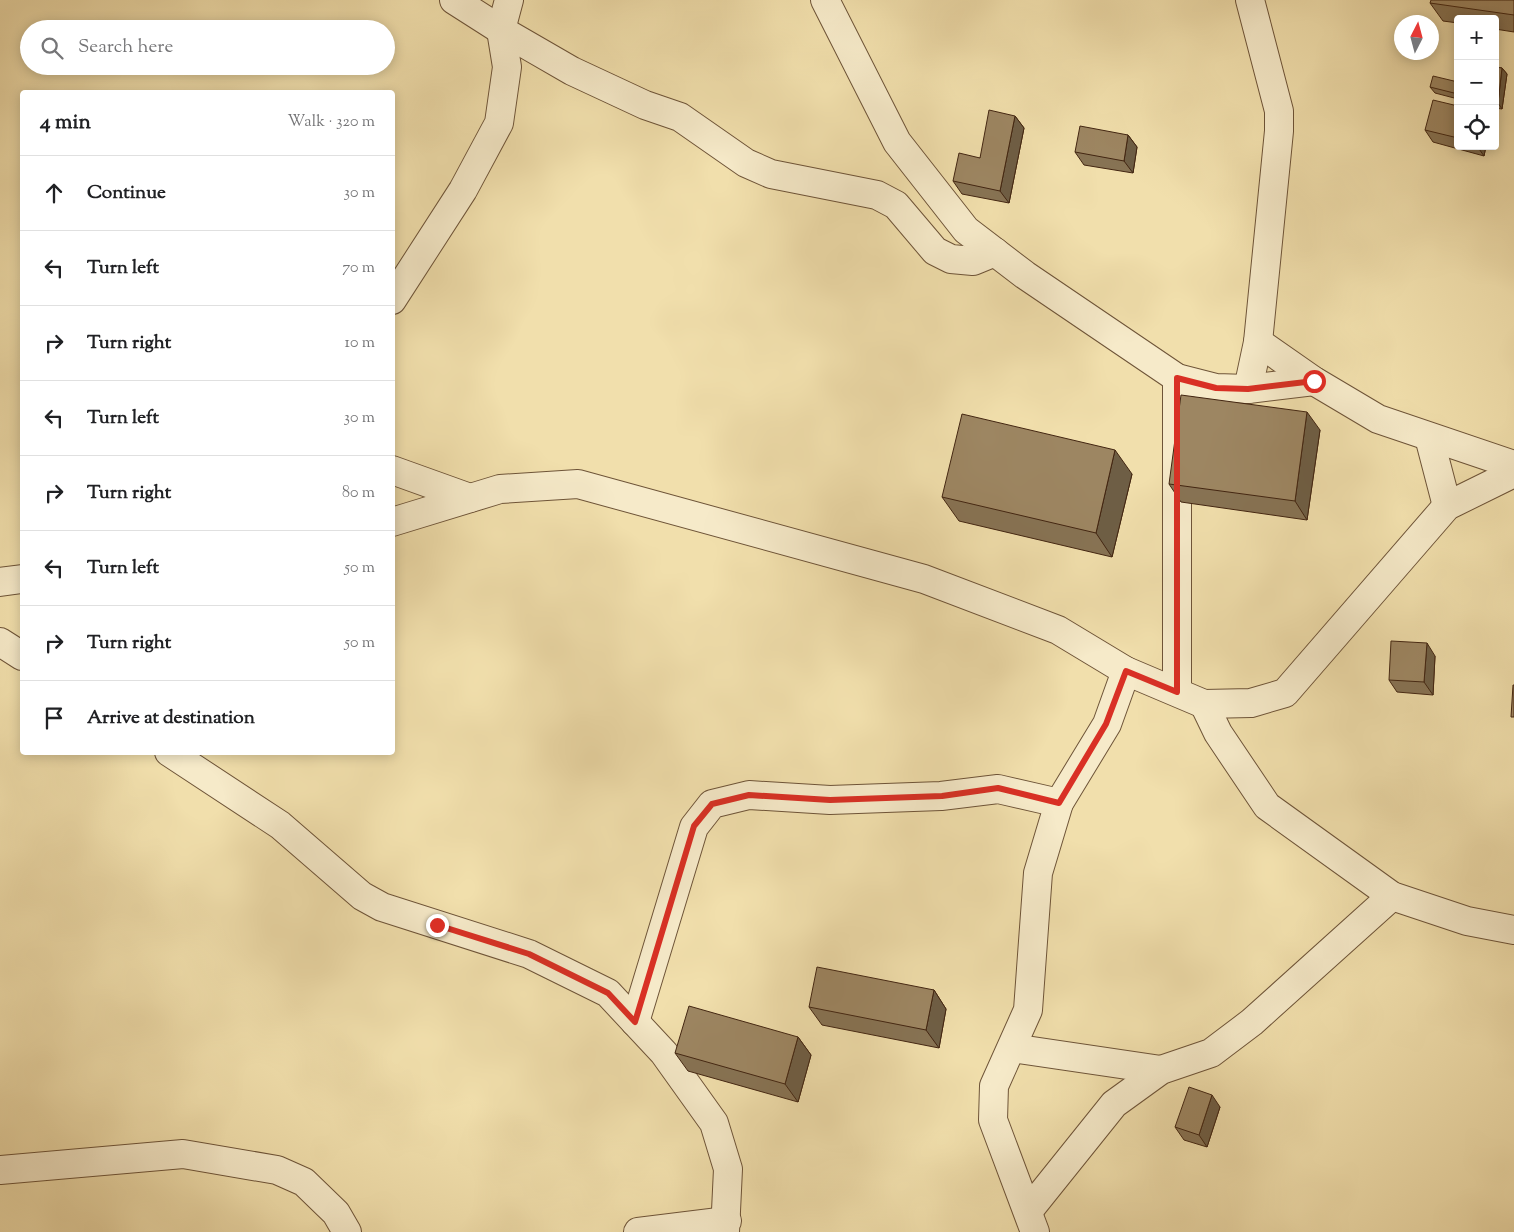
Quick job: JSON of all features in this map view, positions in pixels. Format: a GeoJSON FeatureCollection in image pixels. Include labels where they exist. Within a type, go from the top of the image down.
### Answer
{"type":"FeatureCollection","features":[{"type":"Feature","properties":{"kind":"street"},"geometry":{"type":"LineString","coordinates":[[454,0],[572,71],[645,105],[680,116],[746,163],[771,174],[877,195],[896,205],[935,251],[951,259],[973,261],[995,252]]}},
{"type":"Feature","properties":{"kind":"street"},"geometry":{"type":"LineString","coordinates":[[395,295],[464,190],[499,122],[507,67],[501,30],[509,0]]}},
{"type":"Feature","properties":{"kind":"street"},"geometry":{"type":"LineString","coordinates":[[825,0],[897,142],[966,230],[1177,378],[1216,388],[1248,389],[1314,381]]}},
{"type":"Feature","properties":{"kind":"street"},"geometry":{"type":"LineString","coordinates":[[1248,389],[1258,342],[1280,130],[1278,111],[1250,0]]}},
{"type":"Feature","properties":{"kind":"street"},"geometry":{"type":"LineString","coordinates":[[1258,342],[1314,381],[1378,419],[1514,465]]}},
{"type":"Feature","properties":{"kind":"street"},"geometry":{"type":"LineString","coordinates":[[1177,378],[1177,692]]}},
{"type":"Feature","properties":{"kind":"street"},"geometry":{"type":"LineString","coordinates":[[1429,437],[1447,506]]}},
{"type":"Feature","properties":{"kind":"street"},"geometry":{"type":"LineString","coordinates":[[395,471],[470,498]]}},
{"type":"Feature","properties":{"kind":"street"},"geometry":{"type":"LineString","coordinates":[[395,521],[500,489],[578,484],[924,579],[1058,630],[1126,671],[1204,704],[1251,703],[1285,693],[1447,506],[1514,473]]}},
{"type":"Feature","properties":{"kind":"street"},"geometry":{"type":"LineString","coordinates":[[0,582],[20,579]]}},
{"type":"Feature","properties":{"kind":"street"},"geometry":{"type":"LineString","coordinates":[[0,642],[20,655]]}},
{"type":"Feature","properties":{"kind":"street"},"geometry":{"type":"LineString","coordinates":[[1032,1221],[993,1120],[994,1086],[1028,1010],[1038,873],[1059,803],[1106,724],[1126,671]]}},
{"type":"Feature","properties":{"kind":"street"},"geometry":{"type":"LineString","coordinates":[[1204,704],[1218,733],[1267,806],[1392,896],[1467,921],[1514,930]]}},
{"type":"Feature","properties":{"kind":"street"},"geometry":{"type":"LineString","coordinates":[[174,755],[280,825],[368,900],[382,907],[529,954],[608,993],[664,1053],[714,1123],[728,1169],[726,1226],[638,1232]]}},
{"type":"Feature","properties":{"kind":"street"},"geometry":{"type":"LineString","coordinates":[[635,1022],[694,826],[712,804],[749,795],[830,800],[942,796],[998,788],[1059,803]]}},
{"type":"Feature","properties":{"kind":"street"},"geometry":{"type":"LineString","coordinates":[[1032,1221],[1114,1104],[1161,1070],[1211,1053],[1252,1022],[1392,896]]}},
{"type":"Feature","properties":{"kind":"street"},"geometry":{"type":"LineString","coordinates":[[1012,1048],[1161,1070]]}},
{"type":"Feature","properties":{"kind":"street"},"geometry":{"type":"LineString","coordinates":[[0,1170],[183,1154],[277,1170],[304,1182],[336,1213],[347,1232]]}},
{"type":"Feature","properties":{"kind":"building"},"geometry":{"type":"Polygon","coordinates":[[[1431,0],[1514,0],[1514,15],[1430,3],[1431,0]]]}},
{"type":"Feature","properties":{"kind":"building"},"geometry":{"type":"Polygon","coordinates":[[[1499,68],[1502,68],[1499,94],[1499,68]]]}},
{"type":"Feature","properties":{"kind":"building"},"geometry":{"type":"Polygon","coordinates":[[[1433,76],[1454,81],[1454,93],[1430,87],[1433,76]]]}},
{"type":"Feature","properties":{"kind":"building"},"geometry":{"type":"Polygon","coordinates":[[[1433,100],[1454,105],[1454,137],[1425,130],[1433,100]]]}},
{"type":"Feature","properties":{"kind":"building"},"geometry":{"type":"Polygon","coordinates":[[[989,110],[1015,116],[1000,191],[953,181],[959,153],[980,158],[989,110]]]}},
{"type":"Feature","properties":{"kind":"building"},"geometry":{"type":"Polygon","coordinates":[[[1080,126],[1128,135],[1124,161],[1075,152],[1080,126]]]}},
{"type":"Feature","properties":{"kind":"building"},"geometry":{"type":"Polygon","coordinates":[[[1181,395],[1307,412],[1295,501],[1169,484],[1181,395]]]}},
{"type":"Feature","properties":{"kind":"building"},"geometry":{"type":"Polygon","coordinates":[[[962,414],[1115,450],[1096,533],[942,497],[962,414]]]}},
{"type":"Feature","properties":{"kind":"building"},"geometry":{"type":"Polygon","coordinates":[[[1391,641],[1427,643],[1424,682],[1389,680],[1391,641]]]}},
{"type":"Feature","properties":{"kind":"building"},"geometry":{"type":"Polygon","coordinates":[[[1513,685],[1514,717],[1511,717],[1513,685]]]}},
{"type":"Feature","properties":{"kind":"building"},"geometry":{"type":"Polygon","coordinates":[[[817,967],[934,990],[926,1030],[809,1007],[817,967]]]}},
{"type":"Feature","properties":{"kind":"building"},"geometry":{"type":"Polygon","coordinates":[[[689,1006],[798,1037],[785,1084],[675,1053],[689,1006]]]}},
{"type":"Feature","properties":{"kind":"building"},"geometry":{"type":"Polygon","coordinates":[[[1189,1087],[1212,1095],[1199,1135],[1175,1127],[1189,1087]]]}},
{"type":"Feature","properties":{"kind":"route"},"geometry":{"type":"LineString","coordinates":[[437,925],[529,954],[608,993],[635,1022],[694,826],[712,804],[749,795],[830,800],[942,796],[998,788],[1059,803],[1106,724],[1126,671],[1177,692],[1177,378],[1216,388],[1248,389],[1314,381]]}}]}
